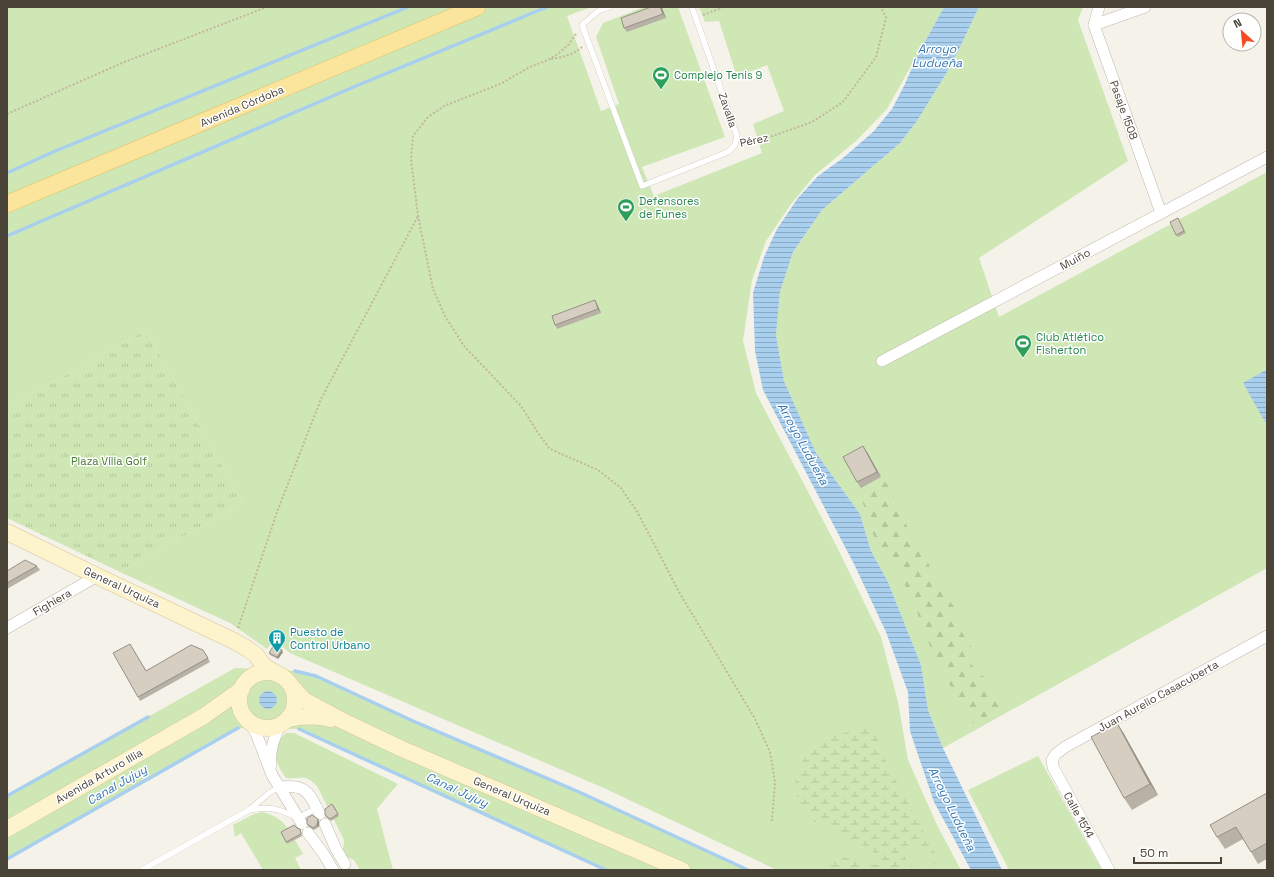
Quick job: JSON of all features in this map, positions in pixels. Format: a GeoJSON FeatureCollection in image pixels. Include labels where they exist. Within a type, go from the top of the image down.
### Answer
{"type":"FeatureCollection","features":[{"type":"Feature","properties":{"kind":"main road","name":"Avenida Córdoba"},"geometry":{"type":"LineString","coordinates":[[7,204],[477,7]]}},
{"type":"Feature","properties":{"kind":"main road","name":"General Urquiza"},"geometry":{"type":"LineString","coordinates":[[7,532],[235,642],[256,655],[264,666],[279,675]]}},
{"type":"Feature","properties":{"kind":"main road"},"geometry":{"type":"LineString","coordinates":[[235,642],[242,650],[247,666],[247,675],[243,686],[240,703],[243,713],[248,720],[257,726],[265,728],[273,727],[284,721],[292,712],[295,704],[295,695],[292,687],[279,675],[270,672],[261,673],[252,677],[243,686]]}},
{"type":"Feature","properties":{"kind":"main road","name":"Avenida Arturo Illia"},"geometry":{"type":"LineString","coordinates":[[7,829],[191,724],[217,708],[243,686]]}},
{"type":"Feature","properties":{"kind":"main road","name":"General Urquiza"},"geometry":{"type":"LineString","coordinates":[[292,687],[308,702],[342,721],[400,748],[682,870]]}},
{"type":"Feature","properties":{"kind":"main road","name":"Avenida Arturo Illia"},"geometry":{"type":"LineString","coordinates":[[191,724],[221,714],[233,714],[248,720]]}},
{"type":"Feature","properties":{"kind":"main road","name":"General Urquiza"},"geometry":{"type":"LineString","coordinates":[[284,721],[300,716],[314,716],[342,721]]}},
{"type":"Feature","properties":{"kind":"street"},"geometry":{"type":"LineString","coordinates":[[1094,25],[1099,7]]}},
{"type":"Feature","properties":{"kind":"street"},"geometry":{"type":"LineString","coordinates":[[1094,25],[1145,7]]}},
{"type":"Feature","properties":{"kind":"street","name":"Pasaje 1508"},"geometry":{"type":"LineString","coordinates":[[1094,25],[1161,213]]}},
{"type":"Feature","properties":{"kind":"street","name":"Muiño"},"geometry":{"type":"LineString","coordinates":[[882,361],[1267,157]]}},
{"type":"Feature","properties":{"kind":"street","name":"Fighiera"},"geometry":{"type":"LineString","coordinates":[[7,628],[97,576]]}},
{"type":"Feature","properties":{"kind":"street","name":"Juan Aurelio Casacuberta"},"geometry":{"type":"LineString","coordinates":[[1052,760],[1056,754],[1065,747],[1267,636]]}},
{"type":"Feature","properties":{"kind":"street"},"geometry":{"type":"LineString","coordinates":[[248,720],[256,733],[272,775],[300,821]]}},
{"type":"Feature","properties":{"kind":"street"},"geometry":{"type":"LineString","coordinates":[[272,775],[270,762],[271,749],[275,736],[284,721]]}},
{"type":"Feature","properties":{"kind":"street","name":"Calle 1514"},"geometry":{"type":"LineString","coordinates":[[1052,760],[1053,767],[1058,778],[1110,870]]}},
{"type":"Feature","properties":{"kind":"street"},"geometry":{"type":"LineString","coordinates":[[279,787],[291,785],[298,786],[303,789],[308,794],[318,811]]}},
{"type":"Feature","properties":{"kind":"street"},"geometry":{"type":"LineString","coordinates":[[325,824],[332,838],[341,868]]}},
{"type":"Feature","properties":{"kind":"street"},"geometry":{"type":"LineString","coordinates":[[308,833],[327,858],[341,868]]}},
{"type":"Feature","properties":{"kind":"street"},"geometry":{"type":"LineString","coordinates":[[317,845],[332,838]]}},
{"type":"Feature","properties":{"kind":"lane"},"geometry":{"type":"LineString","coordinates":[[586,37],[582,24],[598,9],[610,7]]}},
{"type":"Feature","properties":{"kind":"lane","name":"Zavalla"},"geometry":{"type":"LineString","coordinates":[[692,7],[737,136],[735,145]]}},
{"type":"Feature","properties":{"kind":"lane","name":"Pérez"},"geometry":{"type":"LineString","coordinates":[[586,37],[642,186],[728,152],[735,145]]}},
{"type":"Feature","properties":{"kind":"lane"},"geometry":{"type":"LineString","coordinates":[[142,870],[249,810],[258,801],[279,787]]}},
{"type":"Feature","properties":{"kind":"lane"},"geometry":{"type":"LineString","coordinates":[[249,810],[263,807],[273,808],[300,821],[318,811]]}},
{"type":"Feature","properties":{"kind":"path"},"geometry":{"type":"LineString","coordinates":[[7,114],[122,63],[267,7]]}},
{"type":"Feature","properties":{"kind":"path"},"geometry":{"type":"LineString","coordinates":[[696,18],[724,7]]}},
{"type":"Feature","properties":{"kind":"path","name":"Pérez"},"geometry":{"type":"LineString","coordinates":[[735,145],[759,141],[812,122],[843,102],[876,57],[886,18],[881,7]]}},
{"type":"Feature","properties":{"kind":"path"},"geometry":{"type":"LineString","coordinates":[[548,60],[569,44],[582,24]]}},
{"type":"Feature","properties":{"kind":"path"},"geometry":{"type":"LineString","coordinates":[[586,37],[583,47],[576,52],[530,67],[500,84],[444,106],[428,117],[413,136],[411,159],[418,216],[433,289],[445,316],[464,346],[521,406],[550,449],[598,470],[621,488],[638,513],[679,592],[754,717],[770,752],[775,782],[772,821]]}},
{"type":"Feature","properties":{"kind":"path"},"geometry":{"type":"LineString","coordinates":[[235,642],[277,512],[320,399],[418,216]]}},
{"type":"Feature","properties":{"kind":"green space"},"geometry":{"type":"Polygon","coordinates":[[[7,7],[592,7],[567,16],[601,111],[619,104],[596,37],[603,23],[644,7],[678,7],[725,137],[642,167],[654,196],[762,153],[753,124],[784,111],[767,65],[737,77],[719,21],[705,22],[699,7],[944,7],[887,109],[856,141],[815,175],[791,204],[766,241],[752,280],[743,341],[756,393],[836,545],[881,637],[898,702],[908,760],[938,827],[961,870],[777,870],[606,789],[290,653],[274,640],[267,649],[230,623],[120,572],[243,503],[146,330],[7,408],[7,7]]]}},
{"type":"Feature","properties":{"kind":"green space","name":"Club Atlético Fisherton"},"geometry":{"type":"Polygon","coordinates":[[[979,7],[1083,7],[1078,20],[1128,161],[979,258],[999,317],[1267,172],[1267,568],[943,748],[928,710],[921,665],[888,582],[871,551],[860,514],[816,453],[784,381],[776,335],[780,292],[793,252],[822,210],[900,143],[917,121],[952,64],[979,7]]]}},
{"type":"Feature","properties":{"kind":"green space","name":"Plaza Villa Golf"},"geometry":{"type":"Polygon","coordinates":[[[146,330],[243,503],[120,572],[7,518],[7,408],[146,330]]]}},
{"type":"Feature","properties":{"kind":"green space"},"geometry":{"type":"Polygon","coordinates":[[[883,481],[891,486],[895,501],[914,541],[923,552],[929,565],[932,580],[943,591],[954,607],[957,625],[971,646],[971,662],[975,673],[988,678],[987,686],[998,692],[1007,708],[973,723],[941,670],[921,626],[915,603],[895,569],[875,540],[861,497],[869,487],[883,481]]]}},
{"type":"Feature","properties":{"kind":"green space"},"geometry":{"type":"Polygon","coordinates":[[[235,668],[295,671],[316,676],[413,721],[579,792],[748,870],[606,870],[299,729],[238,728],[7,859],[7,796],[235,668]]]}},
{"type":"Feature","properties":{"kind":"green space"},"geometry":{"type":"Polygon","coordinates":[[[868,728],[875,733],[888,766],[936,855],[935,865],[919,844],[909,844],[903,853],[906,860],[916,870],[826,870],[826,865],[832,858],[840,856],[875,865],[884,863],[880,856],[864,846],[815,822],[802,810],[796,793],[795,775],[809,750],[833,735],[868,728]]]}},
{"type":"Feature","properties":{"kind":"green space"},"geometry":{"type":"Polygon","coordinates":[[[286,733],[294,733],[398,784],[377,809],[393,870],[360,870],[354,860],[344,856],[344,840],[317,786],[305,778],[286,778],[279,766],[276,749],[281,738],[286,733]]]}},
{"type":"Feature","properties":{"kind":"green space"},"geometry":{"type":"Polygon","coordinates":[[[1038,756],[1102,870],[1009,870],[968,790],[1038,756]]]}},
{"type":"Feature","properties":{"kind":"green space"},"geometry":{"type":"Polygon","coordinates":[[[262,812],[278,818],[289,830],[287,844],[295,840],[303,854],[295,858],[301,870],[263,870],[241,833],[235,837],[233,825],[254,814],[262,812]]]}},
{"type":"Feature","properties":{"kind":"water","name":"Arroyo Ludueña"},"geometry":{"type":"Polygon","coordinates":[[[944,7],[979,7],[952,64],[917,121],[900,143],[822,210],[793,252],[780,292],[776,335],[784,381],[816,453],[860,514],[871,551],[888,582],[921,665],[928,710],[943,748],[1002,870],[971,870],[934,802],[910,731],[908,692],[886,632],[855,566],[763,390],[755,351],[753,293],[764,257],[777,229],[798,198],[818,176],[843,158],[873,132],[892,109],[918,54],[944,7]]]}},
{"type":"Feature","properties":{"kind":"water"},"geometry":{"type":"Polygon","coordinates":[[[1266,370],[1267,421],[1265,422],[1243,383],[1266,370]]]}},
{"type":"Feature","properties":{"kind":"water"},"geometry":{"type":"Polygon","coordinates":[[[268,691],[274,694],[277,700],[274,706],[268,709],[262,706],[259,700],[262,694],[268,691]]]}},
{"type":"Feature","properties":{"kind":"building"},"geometry":{"type":"Polygon","coordinates":[[[651,7],[660,7],[663,14],[624,28],[621,18],[651,7]]]}},
{"type":"Feature","properties":{"kind":"building"},"geometry":{"type":"Polygon","coordinates":[[[1178,218],[1184,231],[1176,235],[1170,222],[1178,218]]]}},
{"type":"Feature","properties":{"kind":"building"},"geometry":{"type":"Polygon","coordinates":[[[595,300],[598,309],[555,325],[552,316],[595,300]]]}},
{"type":"Feature","properties":{"kind":"building"},"geometry":{"type":"Polygon","coordinates":[[[863,446],[877,472],[857,482],[843,457],[863,446]]]}},
{"type":"Feature","properties":{"kind":"building"},"geometry":{"type":"Polygon","coordinates":[[[25,560],[37,566],[7,583],[7,571],[25,560]]]}},
{"type":"Feature","properties":{"kind":"building"},"geometry":{"type":"Polygon","coordinates":[[[130,644],[146,671],[191,645],[203,650],[208,658],[138,697],[113,653],[130,644]]]}},
{"type":"Feature","properties":{"kind":"building","name":"Puesto de Control Urbano"},"geometry":{"type":"Polygon","coordinates":[[[274,645],[282,650],[277,657],[269,653],[274,645]]]}},
{"type":"Feature","properties":{"kind":"building"},"geometry":{"type":"Polygon","coordinates":[[[1117,723],[1150,784],[1124,798],[1091,737],[1117,723]]]}},
{"type":"Feature","properties":{"kind":"building"},"geometry":{"type":"Polygon","coordinates":[[[1267,793],[1267,843],[1251,852],[1236,827],[1217,837],[1210,825],[1267,793]]]}},
{"type":"Feature","properties":{"kind":"building"},"geometry":{"type":"Polygon","coordinates":[[[332,804],[338,814],[330,819],[325,815],[325,809],[332,804]]]}},
{"type":"Feature","properties":{"kind":"building"},"geometry":{"type":"Polygon","coordinates":[[[312,815],[318,819],[317,825],[313,828],[307,824],[307,818],[312,815]]]}},
{"type":"Feature","properties":{"kind":"building"},"geometry":{"type":"Polygon","coordinates":[[[294,825],[300,829],[301,834],[286,842],[281,832],[294,825]]]}},
{"type":"Feature","properties":{"kind":"waterway"},"geometry":{"type":"LineString","coordinates":[[7,173],[53,152],[408,7]]}},
{"type":"Feature","properties":{"kind":"waterway"},"geometry":{"type":"LineString","coordinates":[[7,236],[356,86],[547,7]]}},
{"type":"Feature","properties":{"kind":"waterway"},"geometry":{"type":"LineString","coordinates":[[295,671],[316,676],[413,721],[579,792],[748,870]]}},
{"type":"Feature","properties":{"kind":"waterway"},"geometry":{"type":"LineString","coordinates":[[7,796],[148,717]]}},
{"type":"Feature","properties":{"kind":"waterway","name":"Canal Jujuy"},"geometry":{"type":"LineString","coordinates":[[7,859],[238,728]]}},
{"type":"Feature","properties":{"kind":"waterway","name":"Canal Jujuy"},"geometry":{"type":"LineString","coordinates":[[299,729],[606,870]]}},
{"type":"Feature","properties":{"kind":"place","name":"Complejo Tenis 9"},"geometry":{"type":"Point","coordinates":[661,90]}},
{"type":"Feature","properties":{"kind":"place","name":"Defensores de Funes"},"geometry":{"type":"Point","coordinates":[626,222]}},
{"type":"Feature","properties":{"kind":"place","name":"Club Atlético Fisherton"},"geometry":{"type":"Point","coordinates":[1023,358]}},
{"type":"Feature","properties":{"kind":"place","name":"Puesto de Control Urbano"},"geometry":{"type":"Point","coordinates":[277,653]}}]}
